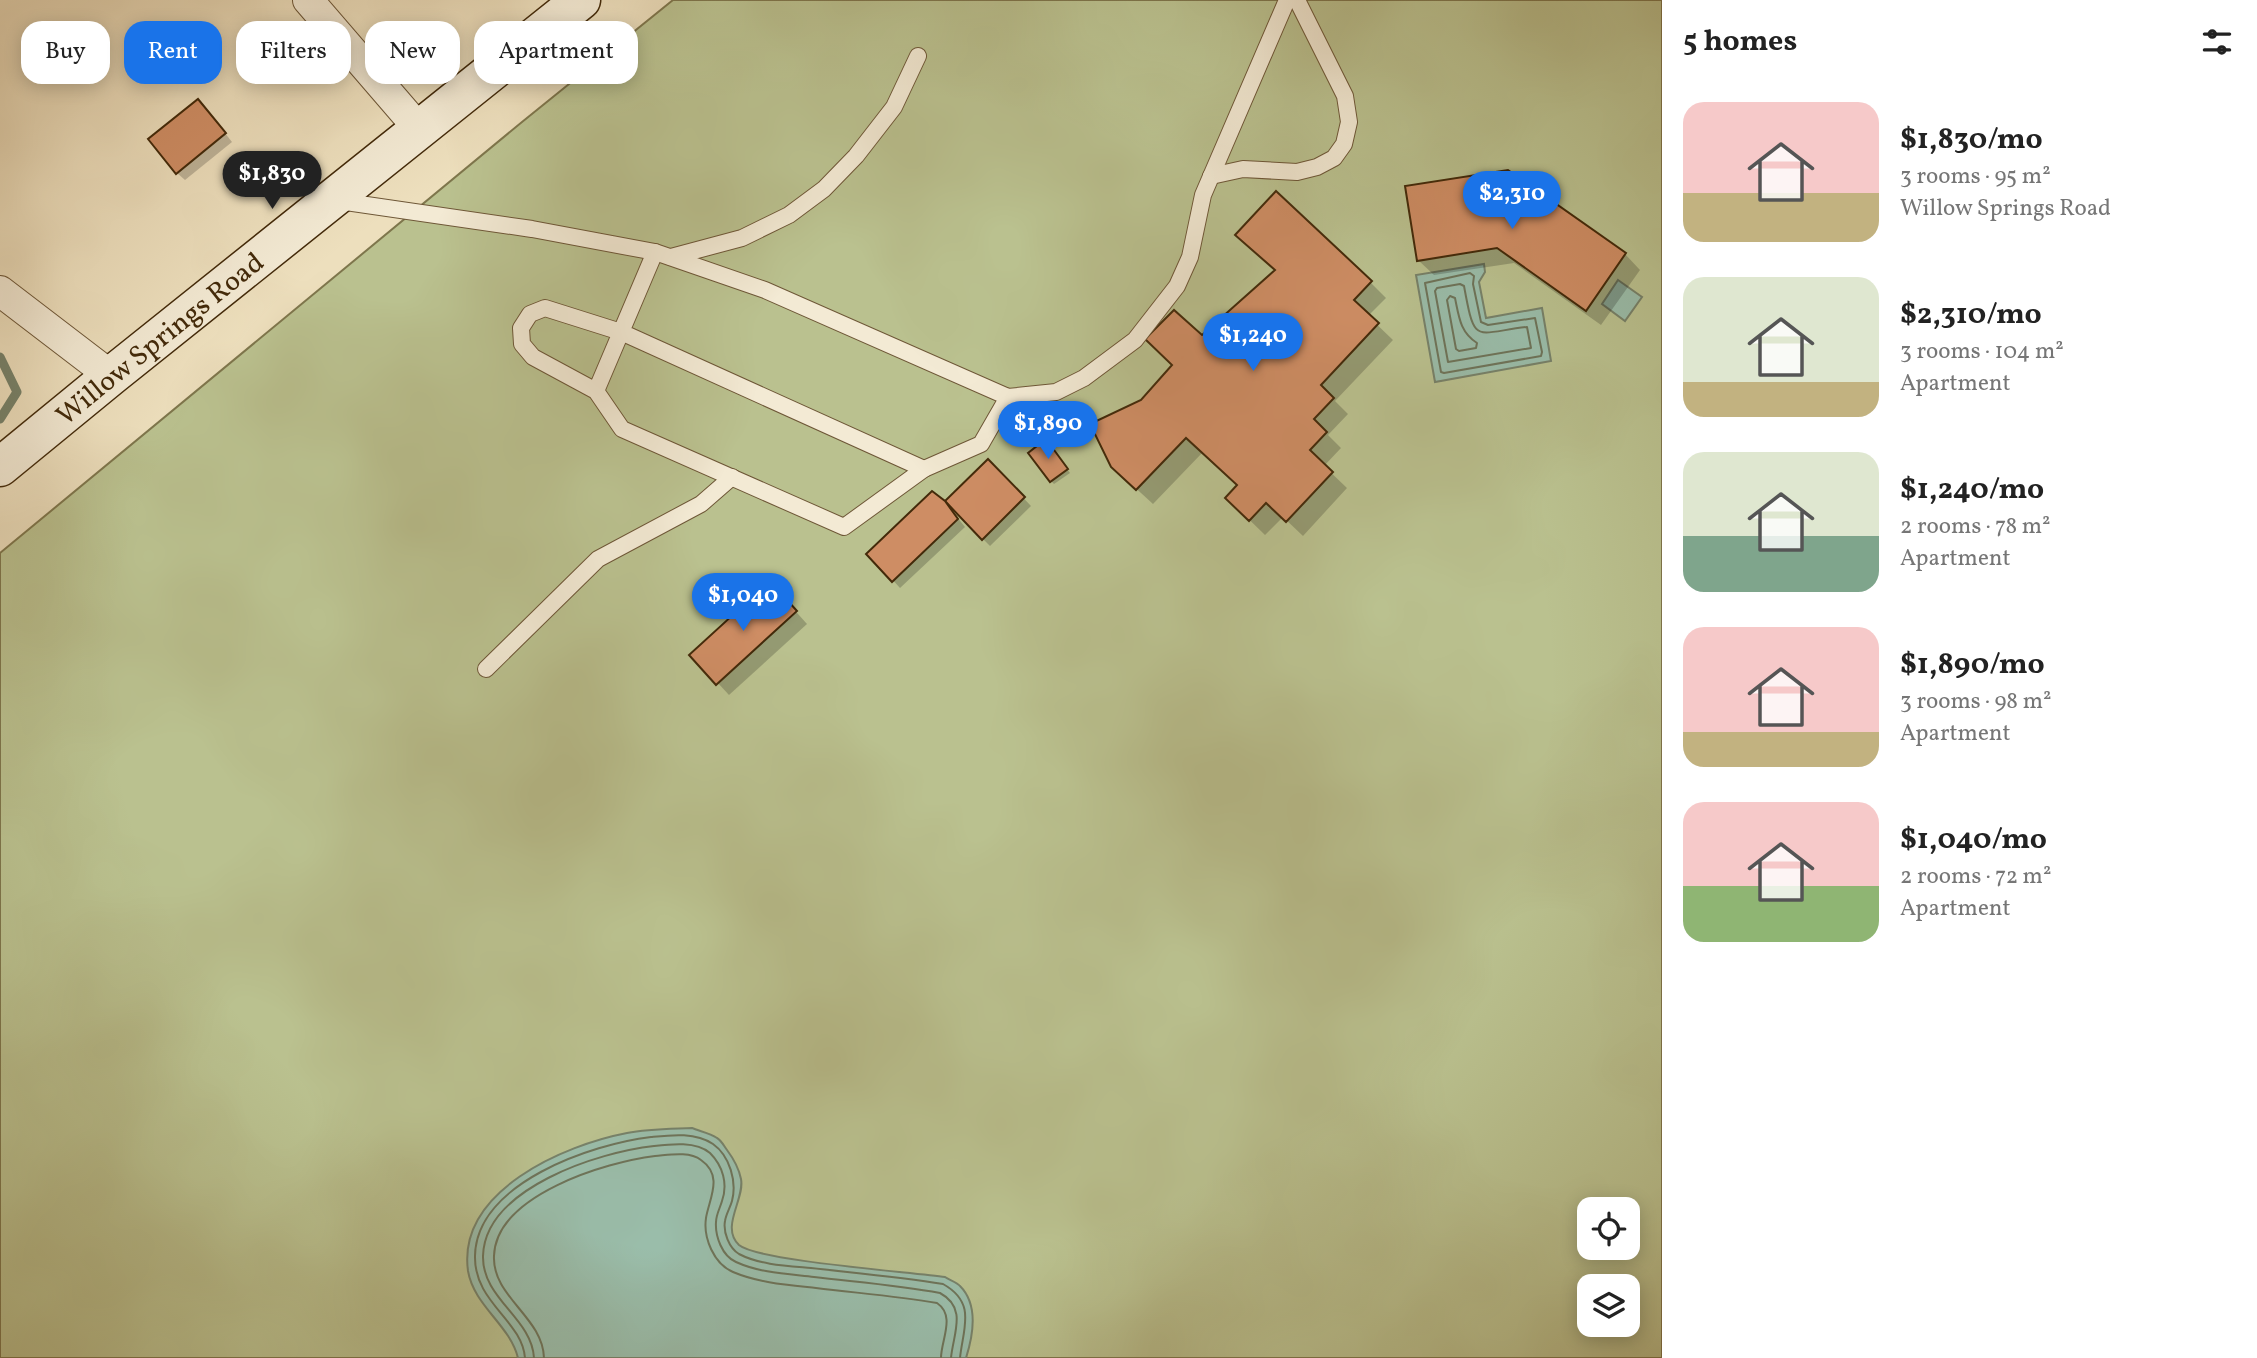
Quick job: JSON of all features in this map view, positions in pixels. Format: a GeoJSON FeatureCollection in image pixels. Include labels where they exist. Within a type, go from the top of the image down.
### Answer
{"type":"FeatureCollection","features":[{"type":"Feature","properties":{"kind":"main road","name":"Willow Springs Road"},"geometry":{"type":"LineString","coordinates":[[0,467],[581,0]]}},
{"type":"Feature","properties":{"kind":"street"},"geometry":{"type":"LineString","coordinates":[[308,0],[420,130]]}},
{"type":"Feature","properties":{"kind":"street"},"geometry":{"type":"LineString","coordinates":[[0,291],[111,376]]}},
{"type":"Feature","properties":{"kind":"lane"},"geometry":{"type":"LineString","coordinates":[[333,200],[532,229],[663,255],[765,290],[1008,397],[1056,392],[1084,378],[1135,340],[1177,286],[1190,257],[1203,195],[1287,0]]}},
{"type":"Feature","properties":{"kind":"lane"},"geometry":{"type":"LineString","coordinates":[[1211,176],[1243,169],[1297,172],[1317,167],[1334,158],[1344,144],[1349,122],[1345,96],[1297,0]]}},
{"type":"Feature","properties":{"kind":"lane"},"geometry":{"type":"LineString","coordinates":[[596,391],[621,332],[663,255],[742,239],[789,215],[824,189],[856,156],[894,107],[918,56]]}},
{"type":"Feature","properties":{"kind":"lane"},"geometry":{"type":"LineString","coordinates":[[924,469],[621,332],[545,309],[530,314],[522,328],[522,344],[533,357],[596,391],[622,429],[844,527],[924,469],[981,444],[1008,397]]}},
{"type":"Feature","properties":{"kind":"lane"},"geometry":{"type":"LineString","coordinates":[[486,669],[598,559],[701,505],[732,477]]}},
{"type":"Feature","properties":{"kind":"shaded area"},"geometry":{"type":"Polygon","coordinates":[[[673,0],[1662,0],[1662,1358],[0,1358],[0,553],[569,84],[638,84],[638,28],[673,0]]]}},
{"type":"Feature","properties":{"kind":"water"},"geometry":{"type":"Polygon","coordinates":[[[1484,264],[1485,272],[1479,282],[1486,318],[1542,308],[1551,361],[1435,382],[1416,275],[1484,264]]]}},
{"type":"Feature","properties":{"kind":"water"},"geometry":{"type":"Polygon","coordinates":[[[1618,280],[1642,297],[1625,321],[1602,304],[1618,280]]]}},
{"type":"Feature","properties":{"kind":"water"},"geometry":{"type":"Polygon","coordinates":[[[692,1128],[718,1139],[737,1168],[741,1187],[732,1230],[739,1245],[752,1251],[804,1261],[945,1277],[959,1285],[970,1302],[973,1321],[966,1358],[518,1358],[508,1335],[477,1295],[468,1271],[469,1243],[479,1217],[497,1195],[520,1176],[574,1148],[627,1133],[692,1128]]]}},
{"type":"Feature","properties":{"kind":"building"},"geometry":{"type":"Polygon","coordinates":[[[198,99],[226,133],[176,174],[148,139],[198,99]]]}},
{"type":"Feature","properties":{"kind":"building"},"geometry":{"type":"Polygon","coordinates":[[[1508,170],[1626,253],[1586,311],[1497,248],[1417,261],[1405,186],[1508,170]]]}},
{"type":"Feature","properties":{"kind":"building"},"geometry":{"type":"Polygon","coordinates":[[[1276,191],[1372,281],[1354,300],[1379,323],[1321,385],[1334,398],[1314,419],[1327,432],[1310,450],[1333,472],[1286,522],[1266,503],[1249,521],[1225,498],[1237,485],[1186,438],[1136,490],[1111,467],[1090,424],[1141,400],[1172,365],[1145,339],[1174,310],[1202,335],[1275,270],[1235,235],[1276,191]]]}},
{"type":"Feature","properties":{"kind":"building"},"geometry":{"type":"Polygon","coordinates":[[[1046,439],[1068,469],[1050,482],[1028,453],[1046,439]]]}},
{"type":"Feature","properties":{"kind":"building"},"geometry":{"type":"Polygon","coordinates":[[[988,459],[1025,497],[982,540],[945,501],[988,459]]]}},
{"type":"Feature","properties":{"kind":"building"},"geometry":{"type":"Polygon","coordinates":[[[932,491],[945,501],[958,519],[892,582],[866,554],[932,491]]]}},
{"type":"Feature","properties":{"kind":"building"},"geometry":{"type":"Polygon","coordinates":[[[770,581],[797,611],[716,685],[689,655],[770,581]]]}},
{"type":"Feature","properties":{"kind":"waterway"},"geometry":{"type":"LineString","coordinates":[[0,357],[17,392],[0,419]]}}]}
